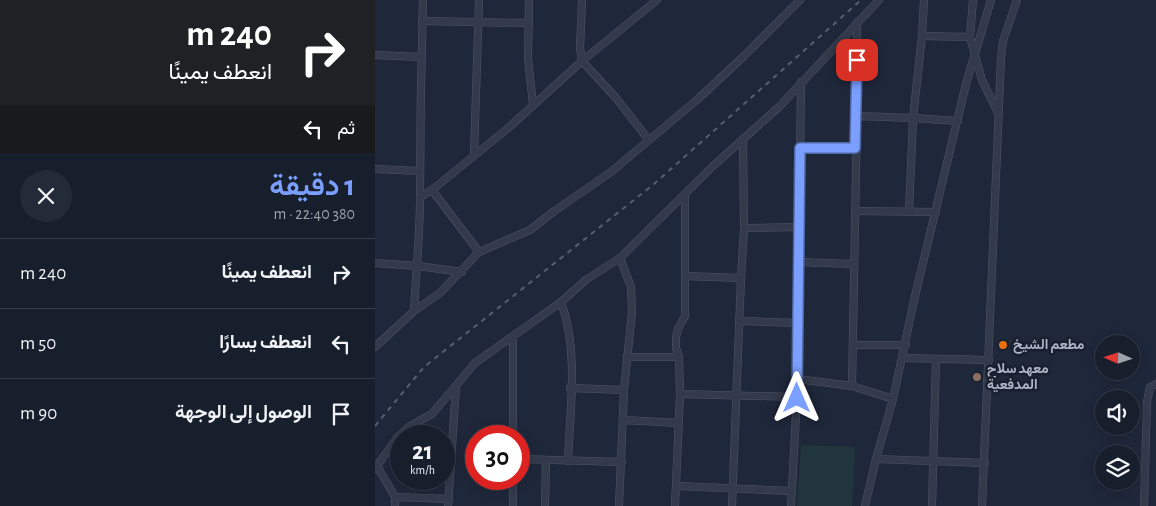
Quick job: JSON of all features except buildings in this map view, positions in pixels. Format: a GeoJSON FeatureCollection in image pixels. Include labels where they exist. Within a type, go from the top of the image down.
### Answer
{"type":"FeatureCollection","features":[{"type":"Feature","properties":{"kind":"street"},"geometry":{"type":"LineString","coordinates":[[413,311],[420,197],[423,0]]}},
{"type":"Feature","properties":{"kind":"street"},"geometry":{"type":"LineString","coordinates":[[474,155],[479,0]]}},
{"type":"Feature","properties":{"kind":"street"},"geometry":{"type":"LineString","coordinates":[[529,0],[528,59],[533,104]]}},
{"type":"Feature","properties":{"kind":"street"},"geometry":{"type":"LineString","coordinates":[[582,0],[582,60],[648,139]]}},
{"type":"Feature","properties":{"kind":"street"},"geometry":{"type":"LineString","coordinates":[[420,197],[432,190],[507,129],[582,60],[657,0]]}},
{"type":"Feature","properties":{"kind":"street"},"geometry":{"type":"LineString","coordinates":[[376,345],[413,311],[440,293],[479,252],[530,230],[611,172],[698,99],[744,56],[791,3],[800,0]]}},
{"type":"Feature","properties":{"kind":"street"},"geometry":{"type":"LineString","coordinates":[[395,506],[395,497],[376,468],[397,438],[411,426],[432,414],[475,363],[561,302],[587,279],[620,258],[713,166],[779,107],[879,0]]}},
{"type":"Feature","properties":{"kind":"street"},"geometry":{"type":"LineString","coordinates":[[909,212],[913,118],[924,0]]}},
{"type":"Feature","properties":{"kind":"street"},"geometry":{"type":"LineString","coordinates":[[973,0],[969,37],[982,80],[998,114]]}},
{"type":"Feature","properties":{"kind":"street"},"geometry":{"type":"LineString","coordinates":[[865,506],[893,399],[915,296],[975,53],[991,0]]}},
{"type":"Feature","properties":{"kind":"street"},"geometry":{"type":"LineString","coordinates":[[982,506],[998,114],[1003,41],[1017,0]]}},
{"type":"Feature","properties":{"kind":"street"},"geometry":{"type":"LineString","coordinates":[[422,21],[529,23]]}},
{"type":"Feature","properties":{"kind":"street"},"geometry":{"type":"LineString","coordinates":[[852,386],[857,23]]}},
{"type":"Feature","properties":{"kind":"street"},"geometry":{"type":"LineString","coordinates":[[922,36],[969,37]]}},
{"type":"Feature","properties":{"kind":"street"},"geometry":{"type":"LineString","coordinates":[[375,55],[421,57]]}},
{"type":"Feature","properties":{"kind":"street"},"geometry":{"type":"LineString","coordinates":[[791,506],[797,398],[801,82]]}},
{"type":"Feature","properties":{"kind":"street"},"geometry":{"type":"LineString","coordinates":[[857,116],[958,122]]}},
{"type":"Feature","properties":{"kind":"street"},"geometry":{"type":"LineString","coordinates":[[732,506],[744,228],[743,139]]}},
{"type":"Feature","properties":{"kind":"street"},"geometry":{"type":"LineString","coordinates":[[800,148],[855,148]]}},
{"type":"Feature","properties":{"kind":"street"},"geometry":{"type":"LineString","coordinates":[[375,169],[419,171]]}},
{"type":"Feature","properties":{"kind":"street"},"geometry":{"type":"LineString","coordinates":[[432,190],[479,252]]}},
{"type":"Feature","properties":{"kind":"street"},"geometry":{"type":"LineString","coordinates":[[675,506],[680,394],[679,357],[676,348],[676,336],[677,329],[685,316],[685,195]]}},
{"type":"Feature","properties":{"kind":"street"},"geometry":{"type":"LineString","coordinates":[[855,211],[936,212]]}},
{"type":"Feature","properties":{"kind":"street"},"geometry":{"type":"LineString","coordinates":[[744,228],[799,227]]}},
{"type":"Feature","properties":{"kind":"street"},"geometry":{"type":"LineString","coordinates":[[619,506],[624,390],[632,312],[631,286],[620,258]]}},
{"type":"Feature","properties":{"kind":"street"},"geometry":{"type":"LineString","coordinates":[[798,262],[854,264]]}},
{"type":"Feature","properties":{"kind":"street"},"geometry":{"type":"LineString","coordinates":[[375,263],[462,272]]}},
{"type":"Feature","properties":{"kind":"street"},"geometry":{"type":"LineString","coordinates":[[685,276],[741,278]]}},
{"type":"Feature","properties":{"kind":"street"},"geometry":{"type":"LineString","coordinates":[[561,302],[567,319],[571,342],[567,461]]}},
{"type":"Feature","properties":{"kind":"street"},"geometry":{"type":"LineString","coordinates":[[739,321],[797,323]]}},
{"type":"Feature","properties":{"kind":"street"},"geometry":{"type":"LineString","coordinates":[[513,337],[513,425]]}},
{"type":"Feature","properties":{"kind":"street"},"geometry":{"type":"LineString","coordinates":[[853,345],[906,345]]}},
{"type":"Feature","properties":{"kind":"street"},"geometry":{"type":"LineString","coordinates":[[627,358],[679,357]]}},
{"type":"Feature","properties":{"kind":"street"},"geometry":{"type":"LineString","coordinates":[[902,358],[989,360]]}},
{"type":"Feature","properties":{"kind":"street"},"geometry":{"type":"LineString","coordinates":[[932,506],[936,359]]}},
{"type":"Feature","properties":{"kind":"street"},"geometry":{"type":"LineString","coordinates":[[797,379],[852,386],[893,399]]}},
{"type":"Feature","properties":{"kind":"street"},"geometry":{"type":"LineString","coordinates":[[1144,506],[1147,402],[1151,387],[1156,384]]}},
{"type":"Feature","properties":{"kind":"street"},"geometry":{"type":"LineString","coordinates":[[395,497],[449,503],[456,386]]}},
{"type":"Feature","properties":{"kind":"street"},"geometry":{"type":"LineString","coordinates":[[570,388],[624,390]]}},
{"type":"Feature","properties":{"kind":"street"},"geometry":{"type":"LineString","coordinates":[[680,394],[737,394],[797,398]]}},
{"type":"Feature","properties":{"kind":"street"},"geometry":{"type":"LineString","coordinates":[[623,420],[679,423]]}},
{"type":"Feature","properties":{"kind":"street"},"geometry":{"type":"LineString","coordinates":[[876,459],[985,463]]}},
{"type":"Feature","properties":{"kind":"street"},"geometry":{"type":"LineString","coordinates":[[530,460],[622,462]]}},
{"type":"Feature","properties":{"kind":"street"},"geometry":{"type":"LineString","coordinates":[[545,506],[546,460]]}},
{"type":"Feature","properties":{"kind":"street"},"geometry":{"type":"LineString","coordinates":[[677,486],[791,491]]}},
{"type":"Feature","properties":{"kind":"street"},"geometry":{"type":"LineString","coordinates":[[513,490],[513,506]]}},
{"type":"Feature","properties":{"kind":"green space"},"geometry":{"type":"Polygon","coordinates":[[[801,445],[855,447],[852,506],[797,506],[801,445]]]}},
{"type":"Feature","properties":{"kind":"railway"},"geometry":{"type":"LineString","coordinates":[[375,426],[424,367],[654,184],[861,0]]}},
{"type":"Feature","properties":{"kind":"place","name":"مطعم الشيخ"},"geometry":{"type":"Point","coordinates":[1003,345]}},
{"type":"Feature","properties":{"kind":"place","name":"معهد سلاح المدفعية"},"geometry":{"type":"Point","coordinates":[977,377]}},
{"type":"Feature","properties":{"kind":"route"},"geometry":{"type":"LineString","coordinates":[[797,398],[800,148],[855,148],[857,60]]}}]}
